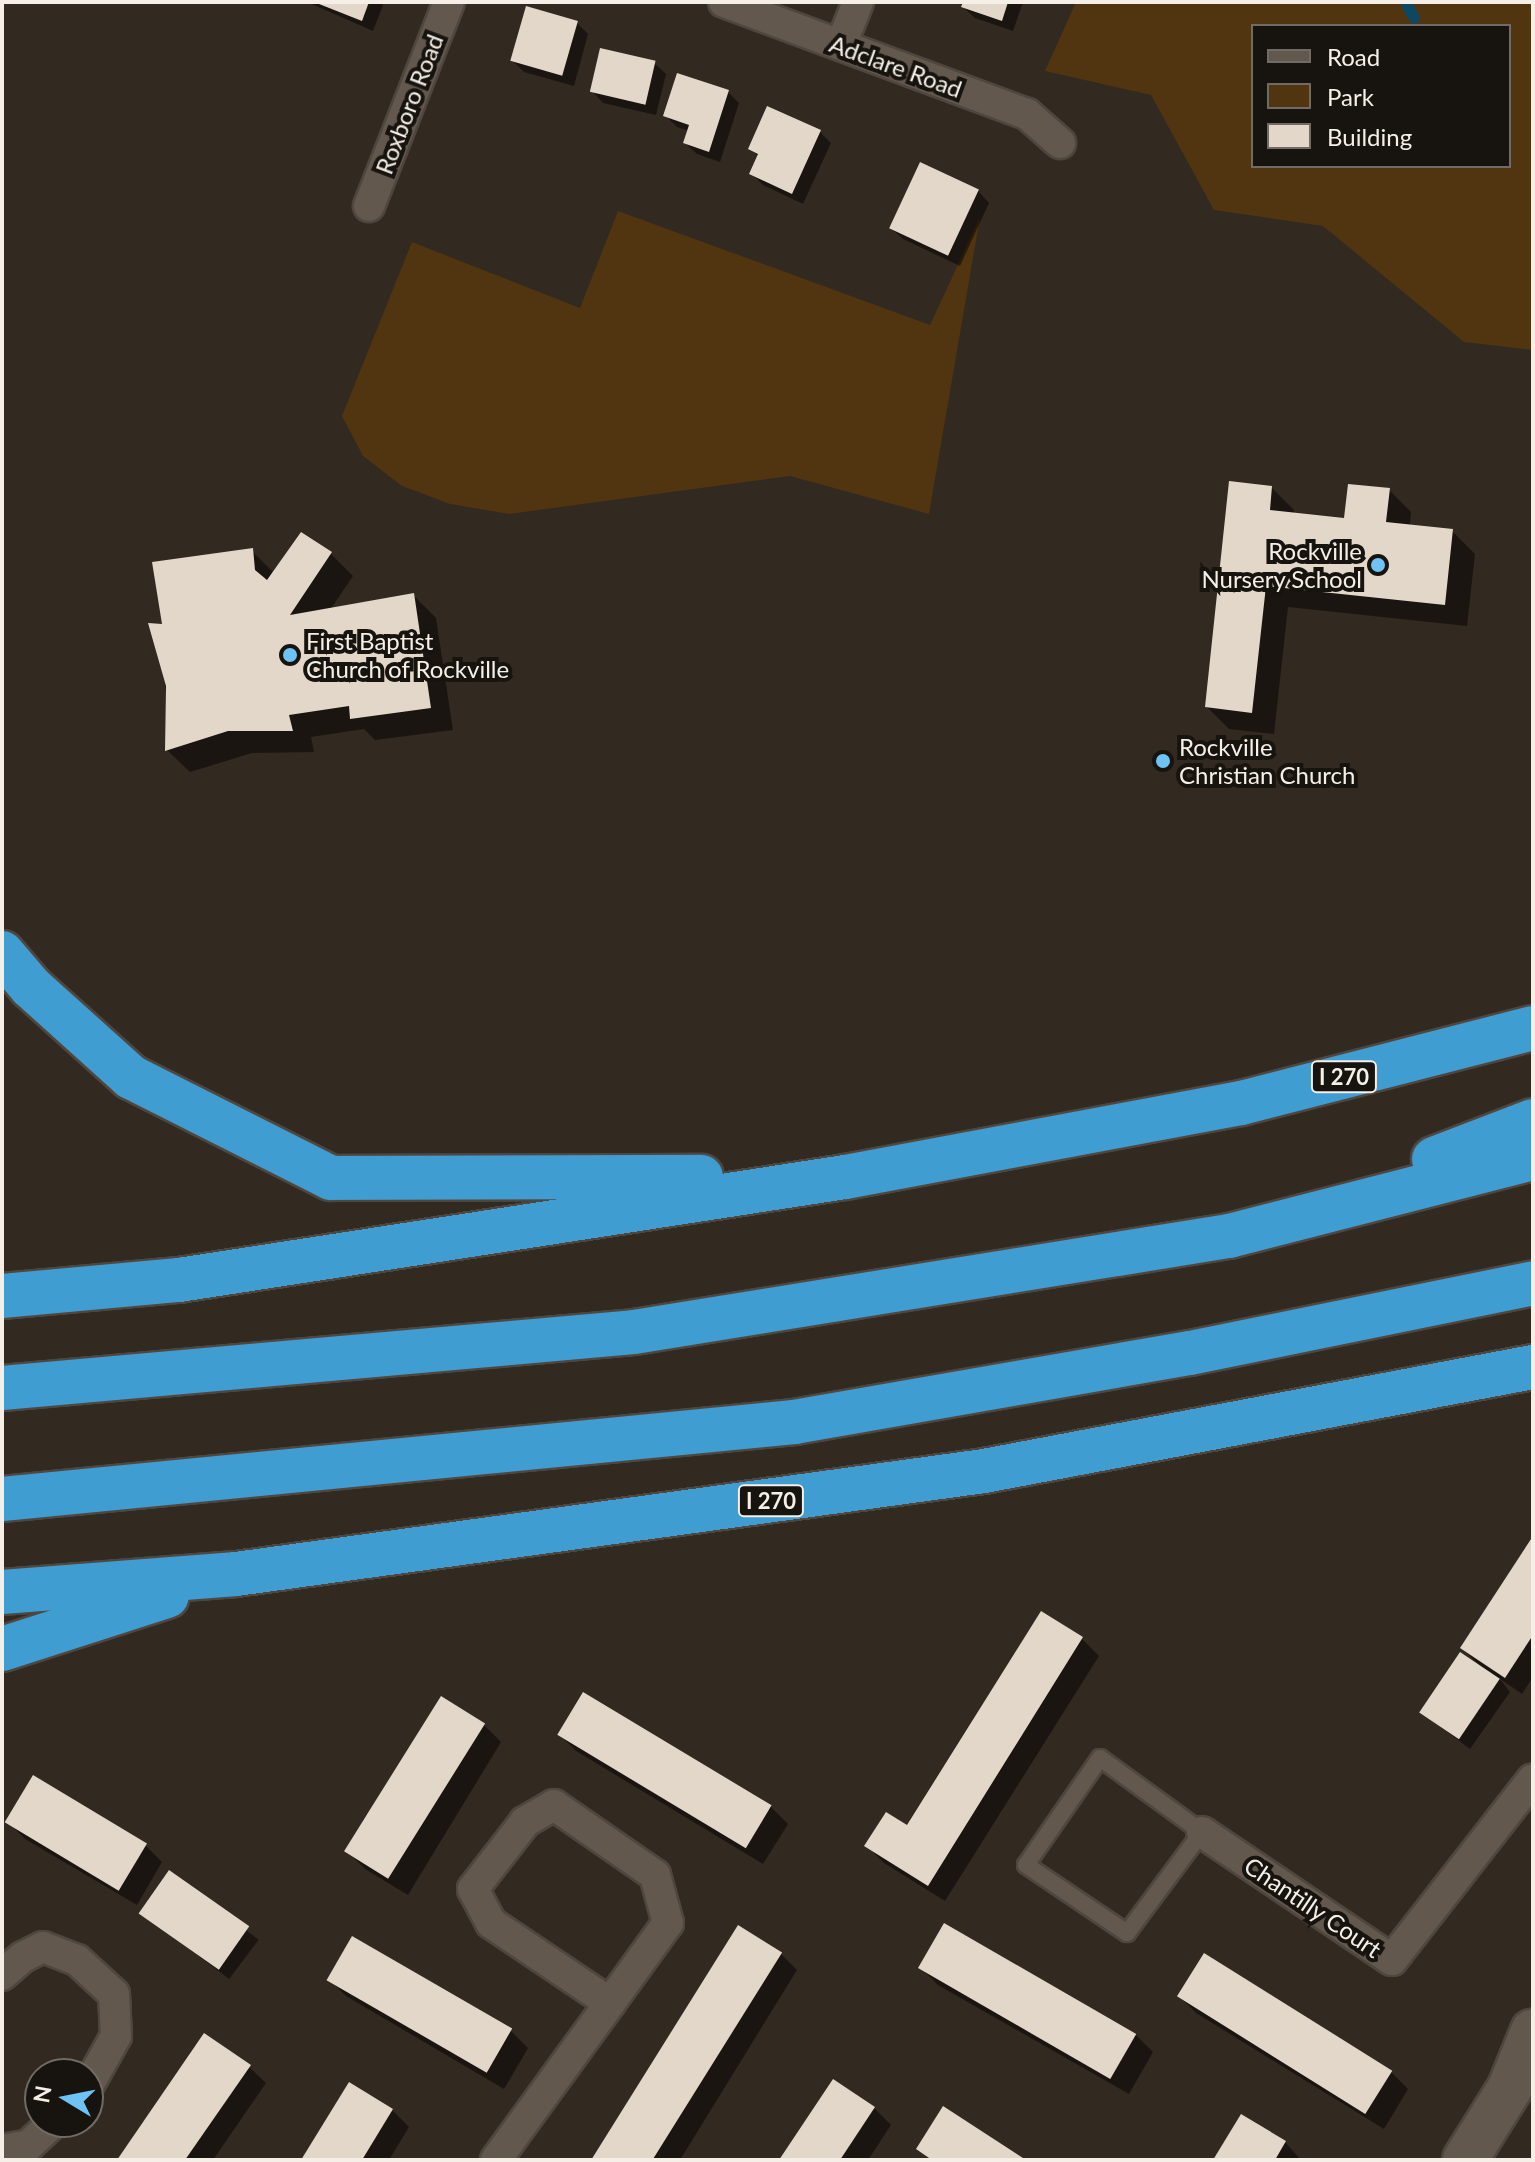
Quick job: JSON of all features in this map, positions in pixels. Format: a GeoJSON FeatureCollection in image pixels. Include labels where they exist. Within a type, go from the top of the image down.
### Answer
{"type":"FeatureCollection","features":[{"type":"Feature","properties":{"kind":"highway"},"geometry":{"type":"LineString","coordinates":[[2,953],[31,987],[131,1077],[331,1178],[845,1177]]}},
{"type":"Feature","properties":{"kind":"highway","name":"I 270"},"geometry":{"type":"LineString","coordinates":[[2,1296],[179,1280],[845,1177],[1241,1103],[1533,1028]]}},
{"type":"Feature","properties":{"kind":"highway"},"geometry":{"type":"LineString","coordinates":[[1229,1236],[1533,1121]]}},
{"type":"Feature","properties":{"kind":"highway"},"geometry":{"type":"LineString","coordinates":[[2,1388],[634,1332],[1229,1236],[1533,1158]]}},
{"type":"Feature","properties":{"kind":"highway"},"geometry":{"type":"LineString","coordinates":[[2,1499],[794,1422],[1190,1353],[1533,1283]]}},
{"type":"Feature","properties":{"kind":"highway","name":"I 270"},"geometry":{"type":"LineString","coordinates":[[2,1592],[236,1574],[984,1471],[1533,1367]]}},
{"type":"Feature","properties":{"kind":"highway"},"geometry":{"type":"LineString","coordinates":[[2,1649],[236,1574]]}},
{"type":"Feature","properties":{"kind":"street","name":"Roxboro Road"},"geometry":{"type":"LineString","coordinates":[[369,206],[449,2]]}},
{"type":"Feature","properties":{"kind":"street","name":"Adclare Road"},"geometry":{"type":"LineString","coordinates":[[724,2],[1027,114],[1060,143]]}},
{"type":"Feature","properties":{"kind":"street"},"geometry":{"type":"LineString","coordinates":[[841,45],[858,2]]}},
{"type":"Feature","properties":{"kind":"street","name":"Chantilly Court"},"geometry":{"type":"LineString","coordinates":[[1202,1832],[1392,1960],[1533,1779]]}},
{"type":"Feature","properties":{"kind":"street"},"geometry":{"type":"LineString","coordinates":[[496,2160],[610,2003],[668,1923],[655,1875],[554,1805],[525,1822],[473,1889],[491,1923],[610,2003]]}},
{"type":"Feature","properties":{"kind":"street"},"geometry":{"type":"LineString","coordinates":[[2,1975],[23,1957],[43,1947],[77,1960],[114,1994],[116,2036],[104,2058]]}},
{"type":"Feature","properties":{"kind":"street"},"geometry":{"type":"LineString","coordinates":[[1465,2160],[1510,2088],[1533,2031]]}},
{"type":"Feature","properties":{"kind":"street"},"geometry":{"type":"LineString","coordinates":[[2,2150],[29,2145],[37,2138]]}},
{"type":"Feature","properties":{"kind":"lane"},"geometry":{"type":"LineString","coordinates":[[1100,1758],[1202,1832],[1127,1933],[1026,1865],[1100,1758]]}},
{"type":"Feature","properties":{"kind":"green space"},"geometry":{"type":"Polygon","coordinates":[[[1076,2],[1533,2],[1533,350],[1464,342],[1323,226],[1214,210],[1151,95],[1045,71],[1076,2]]]}},
{"type":"Feature","properties":{"kind":"green space"},"geometry":{"type":"Polygon","coordinates":[[[618,211],[930,325],[980,217],[929,514],[790,476],[509,514],[450,504],[402,486],[363,456],[342,416],[412,242],[580,308],[618,211]]]}},
{"type":"Feature","properties":{"kind":"building"},"geometry":{"type":"Polygon","coordinates":[[[314,2],[369,2],[362,21],[314,2]]]}},
{"type":"Feature","properties":{"kind":"building"},"geometry":{"type":"Polygon","coordinates":[[[963,2],[1008,2],[1002,21],[961,7],[963,2]]]}},
{"type":"Feature","properties":{"kind":"building"},"geometry":{"type":"Polygon","coordinates":[[[526,6],[578,21],[562,76],[510,61],[526,6]]]}},
{"type":"Feature","properties":{"kind":"building"},"geometry":{"type":"Polygon","coordinates":[[[600,48],[656,61],[645,105],[590,92],[600,48]]]}},
{"type":"Feature","properties":{"kind":"building"},"geometry":{"type":"Polygon","coordinates":[[[677,73],[729,90],[709,152],[683,143],[689,125],[663,116],[677,73]]]}},
{"type":"Feature","properties":{"kind":"building"},"geometry":{"type":"Polygon","coordinates":[[[767,106],[821,130],[792,194],[749,174],[758,154],[748,149],[767,106]]]}},
{"type":"Feature","properties":{"kind":"building"},"geometry":{"type":"Polygon","coordinates":[[[920,162],[979,189],[948,256],[889,228],[920,162]]]}},
{"type":"Feature","properties":{"kind":"building"},"geometry":{"type":"Polygon","coordinates":[[[1229,481],[1272,486],[1270,510],[1344,518],[1348,484],[1390,488],[1386,522],[1453,529],[1445,605],[1266,586],[1252,713],[1205,707],[1229,481]]]}},
{"type":"Feature","properties":{"kind":"building","name":"First Baptist Church of Rockville"},"geometry":{"type":"Polygon","coordinates":[[[301,532],[332,552],[290,615],[414,593],[431,708],[350,719],[349,706],[289,715],[293,731],[228,731],[165,751],[166,686],[148,623],[162,624],[152,562],[253,548],[255,570],[267,580],[301,532]]]}},
{"type":"Feature","properties":{"kind":"building"},"geometry":{"type":"Polygon","coordinates":[[[1533,1536],[1533,1635],[1505,1678],[1460,1648],[1533,1536]]]}},
{"type":"Feature","properties":{"kind":"building"},"geometry":{"type":"Polygon","coordinates":[[[1041,1611],[1083,1637],[928,1886],[864,1846],[886,1812],[907,1825],[1041,1611]]]}},
{"type":"Feature","properties":{"kind":"building"},"geometry":{"type":"Polygon","coordinates":[[[1460,1652],[1500,1679],[1459,1739],[1419,1713],[1460,1652]]]}},
{"type":"Feature","properties":{"kind":"building"},"geometry":{"type":"Polygon","coordinates":[[[583,1692],[772,1805],[746,1848],[557,1735],[583,1692]]]}},
{"type":"Feature","properties":{"kind":"building"},"geometry":{"type":"Polygon","coordinates":[[[441,1696],[485,1724],[388,1879],[344,1851],[441,1696]]]}},
{"type":"Feature","properties":{"kind":"building"},"geometry":{"type":"Polygon","coordinates":[[[33,1775],[147,1844],[119,1891],[5,1822],[33,1775]]]}},
{"type":"Feature","properties":{"kind":"building"},"geometry":{"type":"Polygon","coordinates":[[[169,1870],[249,1926],[219,1970],[139,1913],[169,1870]]]}},
{"type":"Feature","properties":{"kind":"building"},"geometry":{"type":"Polygon","coordinates":[[[944,1923],[1136,2034],[1110,2079],[918,1968],[944,1923]]]}},
{"type":"Feature","properties":{"kind":"building"},"geometry":{"type":"Polygon","coordinates":[[[738,1925],[782,1953],[652,2160],[592,2159],[738,1925]]]}},
{"type":"Feature","properties":{"kind":"building"},"geometry":{"type":"Polygon","coordinates":[[[352,1936],[512,2028],[487,2073],[326,1980],[352,1936]]]}},
{"type":"Feature","properties":{"kind":"building"},"geometry":{"type":"Polygon","coordinates":[[[1204,1953],[1392,2071],[1365,2114],[1177,1996],[1204,1953]]]}},
{"type":"Feature","properties":{"kind":"building"},"geometry":{"type":"Polygon","coordinates":[[[204,2033],[251,2065],[185,2160],[117,2160],[204,2033]]]}},
{"type":"Feature","properties":{"kind":"building"},"geometry":{"type":"Polygon","coordinates":[[[833,2079],[875,2107],[840,2160],[779,2160],[833,2079]]]}},
{"type":"Feature","properties":{"kind":"building"},"geometry":{"type":"Polygon","coordinates":[[[349,2082],[393,2109],[362,2160],[301,2160],[349,2082]]]}},
{"type":"Feature","properties":{"kind":"building"},"geometry":{"type":"Polygon","coordinates":[[[943,2106],[1026,2160],[932,2160],[916,2149],[943,2106]]]}},
{"type":"Feature","properties":{"kind":"building"},"geometry":{"type":"Polygon","coordinates":[[[1241,2114],[1286,2141],[1275,2160],[1213,2160],[1241,2114]]]}},
{"type":"Feature","properties":{"kind":"waterway"},"geometry":{"type":"LineString","coordinates":[[1405,2],[1414,18]]}},
{"type":"Feature","properties":{"kind":"place","name":"Rockville Nursery School"},"geometry":{"type":"Point","coordinates":[1378,565]}},
{"type":"Feature","properties":{"kind":"place","name":"First Baptist Church of Rockville"},"geometry":{"type":"Point","coordinates":[290,655]}},
{"type":"Feature","properties":{"kind":"place","name":"Rockville Christian Church"},"geometry":{"type":"Point","coordinates":[1163,761]}}]}
